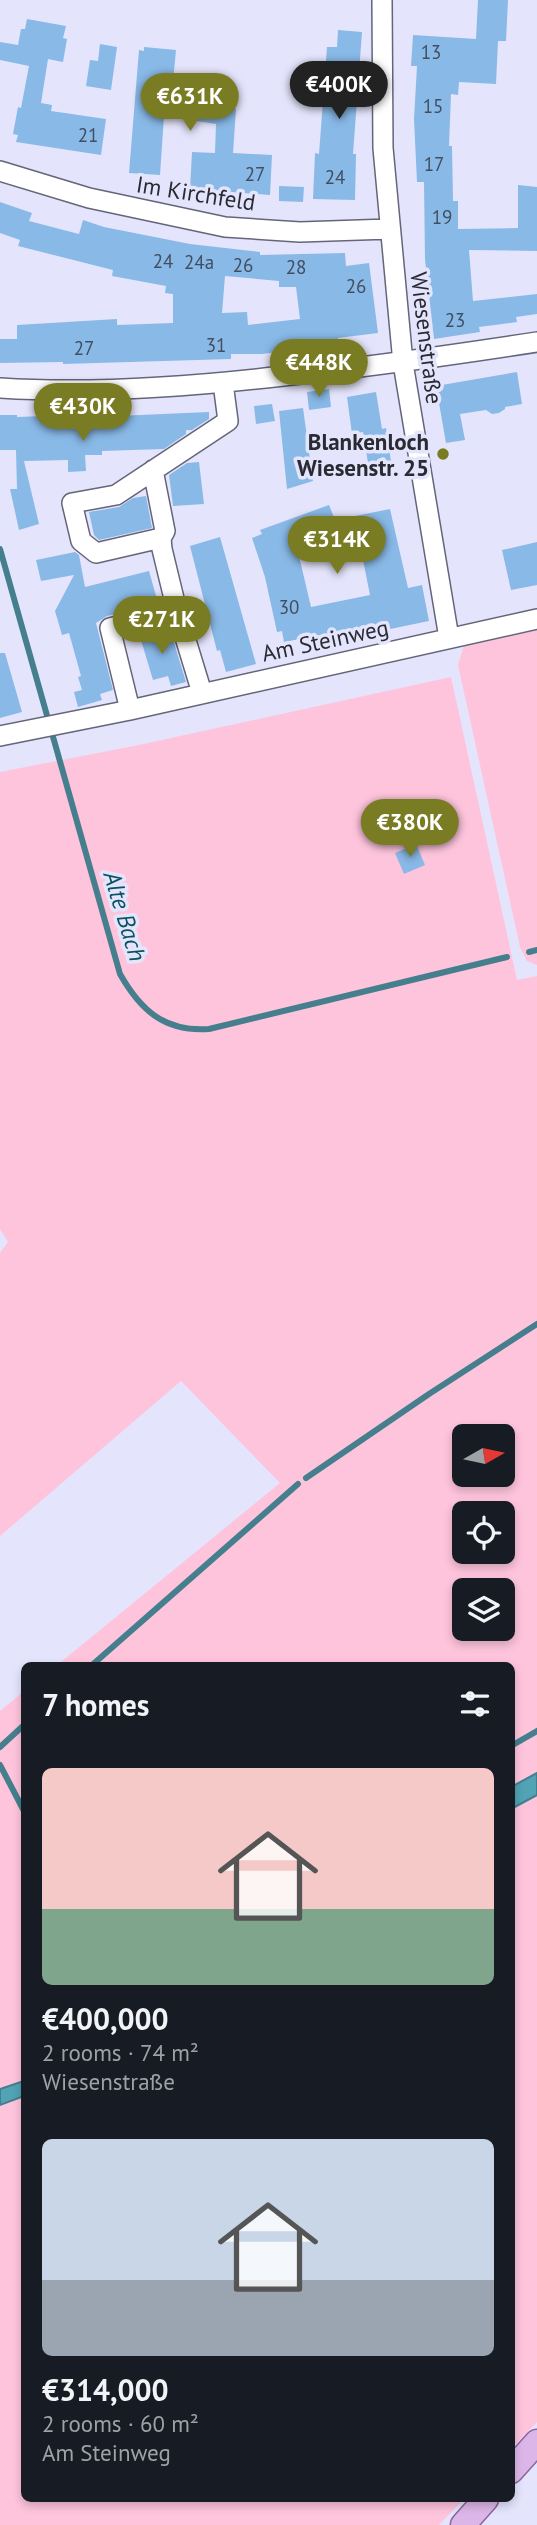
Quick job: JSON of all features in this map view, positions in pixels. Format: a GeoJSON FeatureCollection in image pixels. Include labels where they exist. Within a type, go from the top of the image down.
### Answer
{"type":"FeatureCollection","features":[{"type":"Feature","properties":{"kind":"main road"},"geometry":{"type":"LineString","coordinates":[[515,2467],[537,2442]]}},
{"type":"Feature","properties":{"kind":"main road"},"geometry":{"type":"LineString","coordinates":[[463,2525],[483,2502]]}},
{"type":"Feature","properties":{"kind":"street","name":"Wiesenstraße"},"geometry":{"type":"LineString","coordinates":[[382,0],[383,148],[403,363],[450,638]]}},
{"type":"Feature","properties":{"kind":"street","name":"Im Kirchfeld"},"geometry":{"type":"LineString","coordinates":[[0,172],[89,198],[225,227],[300,232],[389,229]]}},
{"type":"Feature","properties":{"kind":"street"},"geometry":{"type":"LineString","coordinates":[[0,388],[50,390],[223,383],[403,363],[537,342]]}},
{"type":"Feature","properties":{"kind":"street"},"geometry":{"type":"LineString","coordinates":[[161,544],[96,553],[80,541],[72,503],[116,495],[228,421],[223,383]]}},
{"type":"Feature","properties":{"kind":"street"},"geometry":{"type":"LineString","coordinates":[[153,470],[165,531],[161,544],[177,611],[202,693]]}},
{"type":"Feature","properties":{"kind":"street"},"geometry":{"type":"LineString","coordinates":[[130,710],[110,628],[177,611]]}},
{"type":"Feature","properties":{"kind":"street","name":"Am Steinweg"},"geometry":{"type":"LineString","coordinates":[[0,736],[130,710],[537,619]]}},
{"type":"Feature","properties":{"kind":"shaded area"},"geometry":{"type":"Polygon","coordinates":[[[537,630],[537,965],[527,961],[520,947],[458,665],[464,645],[504,634],[506,637],[537,630]]]}},
{"type":"Feature","properties":{"kind":"shaded area"},"geometry":{"type":"Polygon","coordinates":[[[451,677],[517,980],[537,976],[537,2422],[515,2445],[515,1662],[61,1662],[280,1483],[181,1381],[0,1536],[0,1253],[8,1242],[0,1229],[0,772],[139,745],[451,677]]]}},
{"type":"Feature","properties":{"kind":"shaded area"},"geometry":{"type":"Polygon","coordinates":[[[21,1694],[21,2502],[461,2502],[439,2525],[0,2525],[0,1711],[21,1694]]]}},
{"type":"Feature","properties":{"kind":"water"},"geometry":{"type":"Polygon","coordinates":[[[537,1773],[537,1795],[515,1807],[515,1785],[537,1773]]]}},
{"type":"Feature","properties":{"kind":"water"},"geometry":{"type":"Polygon","coordinates":[[[21,2082],[21,2097],[0,2105],[0,2089],[21,2082]]]}},
{"type":"Feature","properties":{"kind":"building"},"geometry":{"type":"Polygon","coordinates":[[[478,0],[508,0],[506,41],[498,41],[496,84],[459,82],[458,95],[451,94],[449,146],[452,146],[453,201],[458,201],[458,229],[518,228],[518,185],[537,187],[537,251],[469,250],[473,301],[537,294],[537,314],[516,317],[517,322],[479,327],[480,332],[434,339],[425,259],[424,182],[417,182],[414,119],[417,66],[411,66],[413,35],[476,39],[478,0]]]}},
{"type":"Feature","properties":{"kind":"building"},"geometry":{"type":"Polygon","coordinates":[[[27,19],[66,26],[63,62],[48,59],[41,103],[52,105],[51,111],[106,119],[101,155],[16,142],[18,135],[13,134],[29,66],[0,60],[0,42],[18,45],[21,29],[25,29],[27,19]]]}},
{"type":"Feature","properties":{"kind":"building"},"geometry":{"type":"Polygon","coordinates":[[[338,30],[362,32],[353,154],[356,154],[355,200],[313,199],[315,153],[319,154],[327,47],[337,47],[338,30]]]}},
{"type":"Feature","properties":{"kind":"building"},"geometry":{"type":"Polygon","coordinates":[[[100,44],[117,47],[111,90],[86,86],[90,60],[98,61],[100,44]]]}},
{"type":"Feature","properties":{"kind":"building"},"geometry":{"type":"Polygon","coordinates":[[[144,47],[176,50],[172,92],[168,99],[236,109],[233,153],[272,155],[270,195],[190,189],[192,152],[215,153],[216,124],[164,116],[160,175],[129,173],[139,50],[144,51],[144,47]]]}},
{"type":"Feature","properties":{"kind":"building"},"geometry":{"type":"Polygon","coordinates":[[[279,186],[304,187],[303,202],[279,201],[279,186]]]}},
{"type":"Feature","properties":{"kind":"building"},"geometry":{"type":"Polygon","coordinates":[[[0,202],[32,213],[29,221],[79,234],[83,220],[104,227],[190,244],[260,252],[260,255],[345,253],[346,266],[369,263],[378,333],[338,338],[338,344],[262,354],[231,354],[231,359],[0,363],[0,339],[17,339],[17,325],[117,319],[117,325],[173,323],[173,294],[165,293],[166,286],[112,276],[113,270],[18,246],[20,240],[0,233],[0,202]],[[225,276],[222,313],[247,312],[248,325],[300,319],[296,287],[279,287],[279,281],[225,276]]]}},
{"type":"Feature","properties":{"kind":"building"},"geometry":{"type":"Polygon","coordinates":[[[517,372],[522,404],[505,407],[499,413],[492,414],[486,410],[460,414],[465,440],[446,443],[436,386],[517,372]]]}},
{"type":"Feature","properties":{"kind":"building"},"geometry":{"type":"Polygon","coordinates":[[[329,389],[331,407],[309,410],[307,392],[329,389]]]}},
{"type":"Feature","properties":{"kind":"building"},"geometry":{"type":"Polygon","coordinates":[[[376,392],[382,429],[386,428],[392,468],[376,471],[373,462],[368,463],[363,432],[352,434],[347,397],[376,392]]]}},
{"type":"Feature","properties":{"kind":"building"},"geometry":{"type":"Polygon","coordinates":[[[272,404],[275,421],[256,424],[254,406],[272,404]]]}},
{"type":"Feature","properties":{"kind":"building"},"geometry":{"type":"Polygon","coordinates":[[[303,408],[313,481],[287,489],[279,411],[303,408]]]}},
{"type":"Feature","properties":{"kind":"building"},"geometry":{"type":"Polygon","coordinates":[[[209,412],[209,419],[192,430],[186,430],[186,434],[164,449],[102,451],[102,455],[85,455],[86,471],[68,472],[68,460],[24,461],[39,524],[19,530],[10,489],[17,489],[16,450],[0,450],[0,415],[71,415],[71,418],[209,412]]]}},
{"type":"Feature","properties":{"kind":"building"},"geometry":{"type":"Polygon","coordinates":[[[199,462],[204,504],[173,506],[169,475],[187,463],[199,462]]]}},
{"type":"Feature","properties":{"kind":"building"},"geometry":{"type":"Polygon","coordinates":[[[146,496],[152,528],[99,540],[94,535],[89,512],[119,507],[133,498],[146,496]]]}},
{"type":"Feature","properties":{"kind":"building"},"geometry":{"type":"Polygon","coordinates":[[[329,505],[335,520],[390,509],[408,588],[422,585],[429,621],[327,642],[326,634],[284,642],[282,631],[277,632],[265,577],[252,538],[262,534],[260,530],[329,505]],[[358,535],[299,556],[311,607],[370,595],[358,535]]]}},
{"type":"Feature","properties":{"kind":"building"},"geometry":{"type":"Polygon","coordinates":[[[220,537],[256,664],[226,672],[220,650],[217,651],[190,546],[220,537]]]}},
{"type":"Feature","properties":{"kind":"building"},"geometry":{"type":"Polygon","coordinates":[[[537,542],[537,585],[511,590],[502,550],[537,542]]]}},
{"type":"Feature","properties":{"kind":"building"},"geometry":{"type":"Polygon","coordinates":[[[75,552],[79,555],[85,587],[149,571],[158,603],[107,616],[96,623],[113,690],[100,694],[102,700],[78,707],[74,692],[82,690],[78,677],[81,676],[69,633],[62,635],[55,611],[74,575],[41,581],[36,560],[75,552]]]}},
{"type":"Feature","properties":{"kind":"building"},"geometry":{"type":"Polygon","coordinates":[[[159,628],[160,635],[171,633],[186,682],[171,686],[168,676],[153,680],[137,634],[159,628]]]}},
{"type":"Feature","properties":{"kind":"building"},"geometry":{"type":"Polygon","coordinates":[[[0,653],[5,653],[22,712],[0,718],[0,653]]]}},
{"type":"Feature","properties":{"kind":"building"},"geometry":{"type":"Polygon","coordinates":[[[416,844],[425,865],[404,874],[395,853],[416,844]]]}},
{"type":"Feature","properties":{"kind":"waterway","name":"Alte Bach"},"geometry":{"type":"LineString","coordinates":[[0,549],[120,974],[146,1008],[167,1023],[179,1027],[209,1029],[507,957]]}},
{"type":"Feature","properties":{"kind":"waterway","name":"Alte Bach"},"geometry":{"type":"LineString","coordinates":[[529,952],[537,950]]}},
{"type":"Feature","properties":{"kind":"waterway"},"geometry":{"type":"LineString","coordinates":[[306,1478],[537,1324]]}},
{"type":"Feature","properties":{"kind":"waterway"},"geometry":{"type":"LineString","coordinates":[[96,1662],[298,1484]]}},
{"type":"Feature","properties":{"kind":"waterway"},"geometry":{"type":"LineString","coordinates":[[0,1747],[21,1728]]}},
{"type":"Feature","properties":{"kind":"waterway"},"geometry":{"type":"LineString","coordinates":[[515,1744],[537,1731]]}},
{"type":"Feature","properties":{"kind":"waterway"},"geometry":{"type":"LineString","coordinates":[[0,1765],[21,1805]]}},
{"type":"Feature","properties":{"kind":"place","name":"Blankenloch Wiesenstr. 25"},"geometry":{"type":"Point","coordinates":[443,454]}}]}
